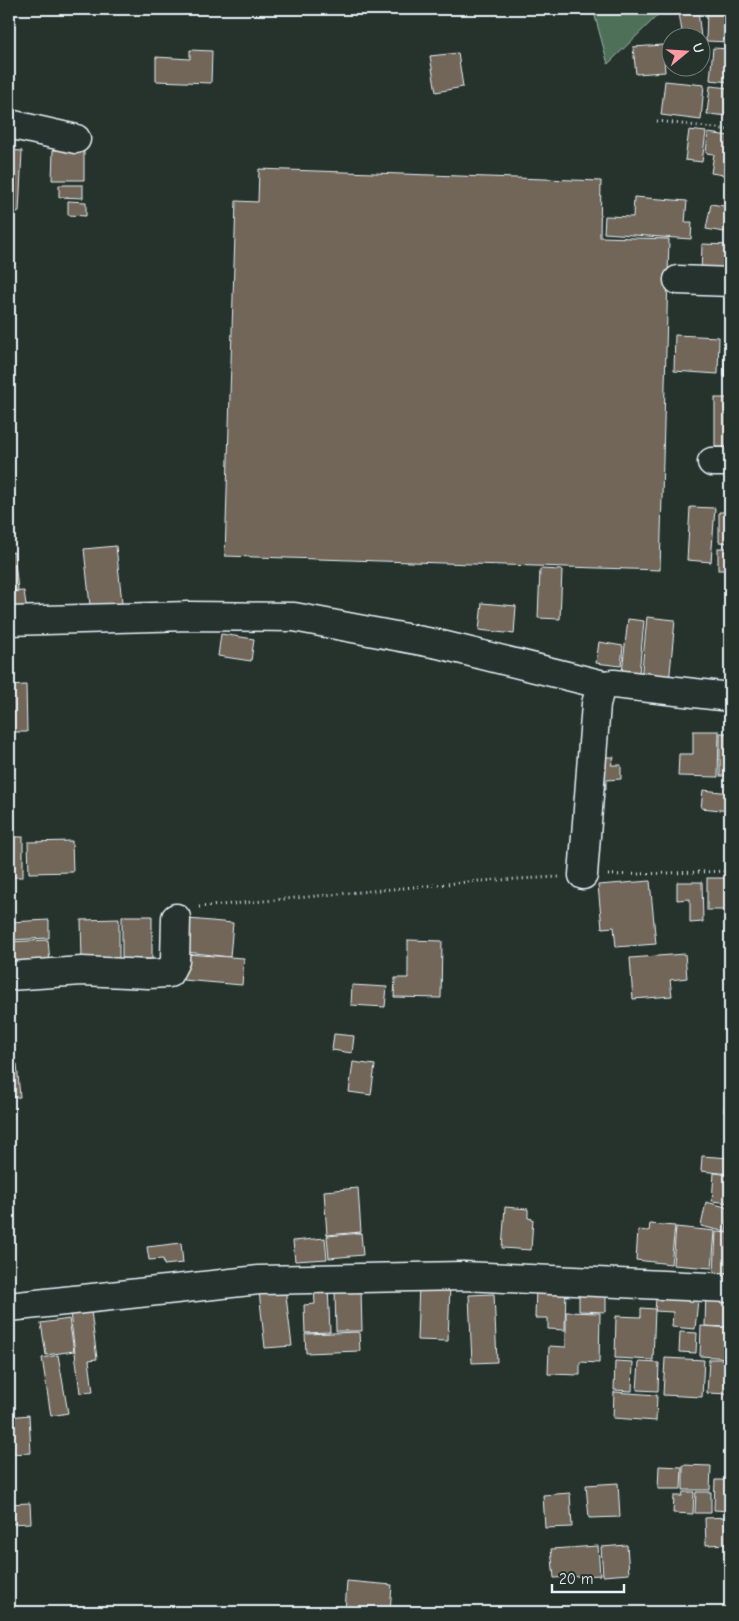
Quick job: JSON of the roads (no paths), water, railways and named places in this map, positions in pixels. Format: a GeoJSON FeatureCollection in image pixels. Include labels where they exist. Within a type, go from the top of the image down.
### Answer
{"type":"FeatureCollection","features":[{"type":"Feature","properties":{"kind":"street"},"geometry":{"type":"LineString","coordinates":[[9,124],[76,139]]}},
{"type":"Feature","properties":{"kind":"street"},"geometry":{"type":"LineString","coordinates":[[678,280],[730,282]]}},
{"type":"Feature","properties":{"kind":"street"},"geometry":{"type":"LineString","coordinates":[[9,621],[188,616],[294,617],[438,644],[604,685],[614,684],[730,697]]}},
{"type":"Feature","properties":{"kind":"street"},"geometry":{"type":"LineString","coordinates":[[583,875],[596,704],[599,693],[604,685]]}},
{"type":"Feature","properties":{"kind":"street"},"geometry":{"type":"LineString","coordinates":[[9,976],[82,971],[169,973],[175,961],[176,918]]}},
{"type":"Feature","properties":{"kind":"street"},"geometry":{"type":"LineString","coordinates":[[9,1307],[260,1280],[463,1276],[730,1288]]}}]}
